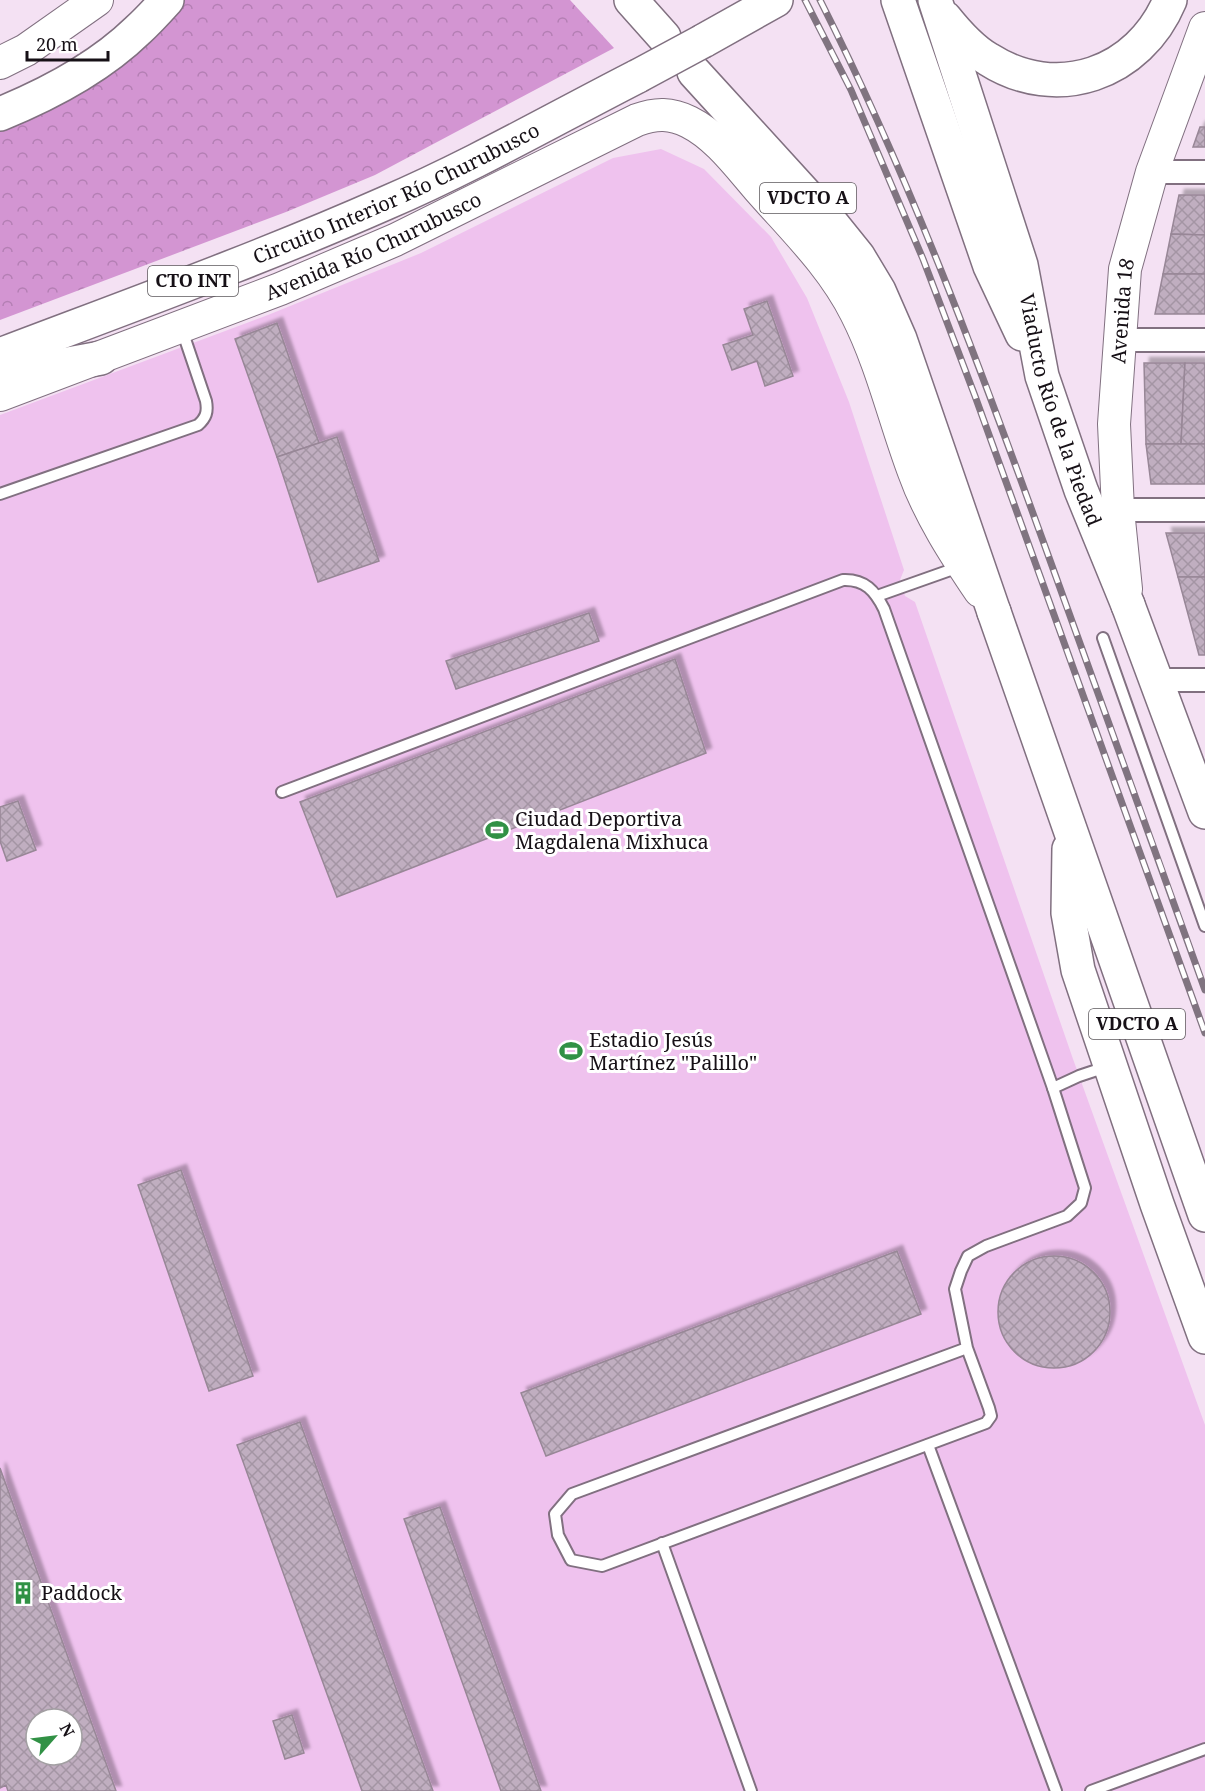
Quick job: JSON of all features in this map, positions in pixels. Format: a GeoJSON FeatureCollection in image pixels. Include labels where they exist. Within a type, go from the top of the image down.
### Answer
{"type":"FeatureCollection","features":[{"type":"Feature","properties":{"kind":"main road"},"geometry":{"type":"LineString","coordinates":[[0,63],[26,50],[97,0]]}},
{"type":"Feature","properties":{"kind":"main road"},"geometry":{"type":"LineString","coordinates":[[0,114],[47,92],[107,56],[137,31],[167,0]]}},
{"type":"Feature","properties":{"kind":"main road"},"geometry":{"type":"LineString","coordinates":[[632,0],[664,37]]}},
{"type":"Feature","properties":{"kind":"main road","name":"Circuito Interior Río Churubusco"},"geometry":{"type":"LineString","coordinates":[[0,355],[277,249],[442,178],[638,76],[776,0]]}},
{"type":"Feature","properties":{"kind":"main road"},"geometry":{"type":"LineString","coordinates":[[898,0],[990,266],[1042,376]]}},
{"type":"Feature","properties":{"kind":"main road"},"geometry":{"type":"LineString","coordinates":[[937,6],[969,45],[986,59],[1006,70],[1028,77],[1050,80],[1073,79],[1116,64],[1135,51],[1150,35],[1163,16],[1170,0]]}},
{"type":"Feature","properties":{"kind":"main road","name":"Viaducto Río de la Piedad"},"geometry":{"type":"LineString","coordinates":[[937,6],[1021,265],[1042,376],[1081,490],[1157,680],[1205,812]]}},
{"type":"Feature","properties":{"kind":"main road","name":"Avenida 18"},"geometry":{"type":"LineString","coordinates":[[1128,605],[1114,424],[1125,269],[1152,172],[1205,28]]}},
{"type":"Feature","properties":{"kind":"main road","name":"VDCTO A"},"geometry":{"type":"LineString","coordinates":[[694,72],[829,220],[858,256],[879,291],[900,339],[1070,833],[1205,1215]]}},
{"type":"Feature","properties":{"kind":"main road","name":"Avenida Río Churubusco"},"geometry":{"type":"LineString","coordinates":[[0,395],[279,290],[395,240],[637,120],[651,114],[672,116],[689,122],[705,133],[731,158],[823,261],[840,286],[871,345],[914,472],[926,500],[963,566]]}},
{"type":"Feature","properties":{"kind":"main road"},"geometry":{"type":"LineString","coordinates":[[0,373],[14,374],[101,358]]}},
{"type":"Feature","properties":{"kind":"main road"},"geometry":{"type":"LineString","coordinates":[[963,566],[994,612]]}},
{"type":"Feature","properties":{"kind":"main road"},"geometry":{"type":"LineString","coordinates":[[1070,833],[1067,892],[1072,944],[1085,995],[1205,1337]]}},
{"type":"Feature","properties":{"kind":"street"},"geometry":{"type":"LineString","coordinates":[[1152,172],[1205,172]]}},
{"type":"Feature","properties":{"kind":"street"},"geometry":{"type":"LineString","coordinates":[[1120,340],[1205,340]]}},
{"type":"Feature","properties":{"kind":"street"},"geometry":{"type":"LineString","coordinates":[[1119,510],[1205,510]]}},
{"type":"Feature","properties":{"kind":"street"},"geometry":{"type":"LineString","coordinates":[[1157,680],[1205,680]]}},
{"type":"Feature","properties":{"kind":"lane"},"geometry":{"type":"LineString","coordinates":[[0,494],[198,425],[204,420],[207,409],[206,401],[181,328]]}},
{"type":"Feature","properties":{"kind":"lane"},"geometry":{"type":"LineString","coordinates":[[878,596],[963,566]]}},
{"type":"Feature","properties":{"kind":"lane"},"geometry":{"type":"LineString","coordinates":[[282,792],[843,580],[854,580],[869,586],[878,596],[884,609],[1053,1088],[1085,1188],[1081,1203],[1067,1216],[986,1246],[968,1256],[955,1289],[967,1348],[991,1416],[986,1423],[602,1566],[571,1560],[558,1535],[555,1514],[572,1494],[967,1348]]}},
{"type":"Feature","properties":{"kind":"lane"},"geometry":{"type":"LineString","coordinates":[[1103,638],[1205,926]]}},
{"type":"Feature","properties":{"kind":"lane"},"geometry":{"type":"LineString","coordinates":[[1053,1088],[1109,1066]]}},
{"type":"Feature","properties":{"kind":"lane"},"geometry":{"type":"LineString","coordinates":[[928,1445],[1056,1791]]}},
{"type":"Feature","properties":{"kind":"lane"},"geometry":{"type":"LineString","coordinates":[[662,1543],[751,1791]]}},
{"type":"Feature","properties":{"kind":"lane"},"geometry":{"type":"LineString","coordinates":[[1091,1791],[1205,1749]]}},
{"type":"Feature","properties":{"kind":"green space"},"geometry":{"type":"Polygon","coordinates":[[[181,0],[570,0],[614,48],[375,175],[286,212],[0,320],[0,123],[181,0]]]}},
{"type":"Feature","properties":{"kind":"shaded area","name":"Ciudad Deportiva Magdalena Mixhuca"},"geometry":{"type":"Polygon","coordinates":[[[661,149],[704,169],[771,237],[807,298],[849,402],[904,570],[900,580],[905,596],[915,602],[1073,1059],[1205,1425],[1205,1791],[0,1791],[0,415],[268,315],[421,253],[613,158],[661,149]]]}},
{"type":"Feature","properties":{"kind":"building"},"geometry":{"type":"Polygon","coordinates":[[[1200,127],[1205,127],[1205,147],[1193,147],[1200,127]]]}},
{"type":"Feature","properties":{"kind":"building"},"geometry":{"type":"Polygon","coordinates":[[[1179,195],[1205,195],[1205,235],[1171,234],[1179,195]]]}},
{"type":"Feature","properties":{"kind":"building"},"geometry":{"type":"Polygon","coordinates":[[[1171,234],[1205,235],[1205,274],[1163,274],[1171,234]]]}},
{"type":"Feature","properties":{"kind":"building"},"geometry":{"type":"Polygon","coordinates":[[[1163,274],[1205,274],[1205,314],[1155,314],[1163,274]]]}},
{"type":"Feature","properties":{"kind":"building"},"geometry":{"type":"Polygon","coordinates":[[[767,301],[793,376],[765,386],[757,361],[732,370],[723,345],[753,335],[744,309],[767,301]]]}},
{"type":"Feature","properties":{"kind":"building"},"geometry":{"type":"Polygon","coordinates":[[[277,323],[319,443],[277,457],[235,339],[277,323]]]}},
{"type":"Feature","properties":{"kind":"building"},"geometry":{"type":"Polygon","coordinates":[[[1144,363],[1185,363],[1181,444],[1146,444],[1144,363]]]}},
{"type":"Feature","properties":{"kind":"building"},"geometry":{"type":"Polygon","coordinates":[[[1185,363],[1205,363],[1205,444],[1181,444],[1185,363]]]}},
{"type":"Feature","properties":{"kind":"building"},"geometry":{"type":"Polygon","coordinates":[[[337,437],[379,561],[318,582],[277,457],[337,437]]]}},
{"type":"Feature","properties":{"kind":"building"},"geometry":{"type":"Polygon","coordinates":[[[1146,444],[1205,444],[1205,484],[1151,484],[1146,444]]]}},
{"type":"Feature","properties":{"kind":"building"},"geometry":{"type":"Polygon","coordinates":[[[1166,533],[1205,533],[1205,577],[1178,577],[1166,533]]]}},
{"type":"Feature","properties":{"kind":"building"},"geometry":{"type":"Polygon","coordinates":[[[1178,577],[1205,577],[1205,655],[1199,655],[1178,577]]]}},
{"type":"Feature","properties":{"kind":"building"},"geometry":{"type":"Polygon","coordinates":[[[589,613],[599,641],[456,689],[446,661],[589,613]]]}},
{"type":"Feature","properties":{"kind":"building"},"geometry":{"type":"Polygon","coordinates":[[[675,659],[706,753],[337,897],[300,802],[675,659]]]}},
{"type":"Feature","properties":{"kind":"building"},"geometry":{"type":"Polygon","coordinates":[[[18,801],[36,850],[7,861],[0,841],[0,807],[18,801]]]}},
{"type":"Feature","properties":{"kind":"building"},"geometry":{"type":"Polygon","coordinates":[[[181,1170],[253,1376],[209,1391],[138,1185],[181,1170]]]}},
{"type":"Feature","properties":{"kind":"building"},"geometry":{"type":"Polygon","coordinates":[[[897,1251],[921,1314],[546,1456],[521,1393],[897,1251]]]}},
{"type":"Feature","properties":{"kind":"building"},"geometry":{"type":"Polygon","coordinates":[[[1054,1256],[1075,1260],[1093,1273],[1106,1291],[1110,1312],[1106,1333],[1093,1351],[1075,1364],[1054,1368],[1033,1364],[1015,1351],[1002,1333],[998,1312],[1002,1291],[1015,1273],[1033,1260],[1054,1256]]]}},
{"type":"Feature","properties":{"kind":"building"},"geometry":{"type":"Polygon","coordinates":[[[300,1422],[433,1791],[362,1791],[237,1445],[300,1422]]]}},
{"type":"Feature","properties":{"kind":"building","name":"Paddock"},"geometry":{"type":"Polygon","coordinates":[[[0,1468],[116,1791],[8,1791],[6,1785],[0,1788],[0,1468]]]}},
{"type":"Feature","properties":{"kind":"building"},"geometry":{"type":"Polygon","coordinates":[[[440,1507],[541,1791],[501,1791],[404,1519],[440,1507]]]}},
{"type":"Feature","properties":{"kind":"building"},"geometry":{"type":"Polygon","coordinates":[[[292,1715],[304,1753],[285,1759],[273,1721],[292,1715]]]}},
{"type":"Feature","properties":{"kind":"railway"},"geometry":{"type":"LineString","coordinates":[[805,0],[851,90],[923,259],[975,396],[1205,1033]]}},
{"type":"Feature","properties":{"kind":"railway"},"geometry":{"type":"LineString","coordinates":[[820,0],[885,138],[972,349],[1205,990]]}},
{"type":"Feature","properties":{"kind":"place","name":"Ciudad Deportiva Magdalena Mixhuca"},"geometry":{"type":"Point","coordinates":[497,830]}},
{"type":"Feature","properties":{"kind":"place","name":"Estadio Jesús Martínez \"Palillo\""},"geometry":{"type":"Point","coordinates":[571,1051]}},
{"type":"Feature","properties":{"kind":"place","name":"Paddock"},"geometry":{"type":"Point","coordinates":[23,1593]}}]}
